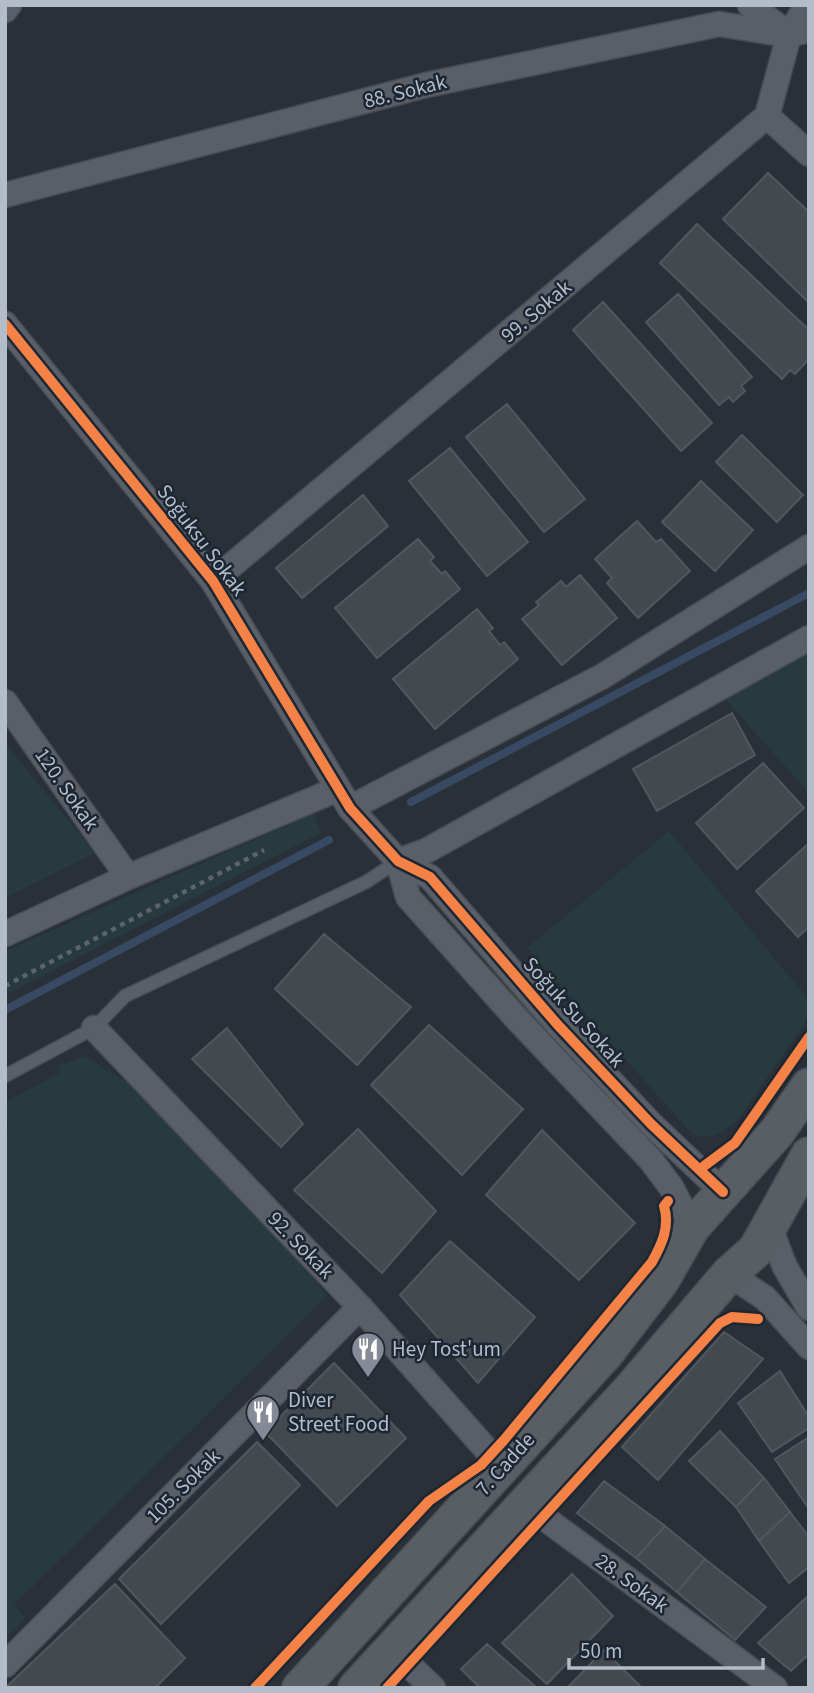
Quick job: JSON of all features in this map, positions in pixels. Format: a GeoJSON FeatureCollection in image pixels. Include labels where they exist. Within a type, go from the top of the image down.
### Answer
{"type":"FeatureCollection","features":[{"type":"Feature","properties":{"kind":"main road"},"geometry":{"type":"LineString","coordinates":[[809,1086],[777,1132],[692,1227],[714,1264],[729,1273],[756,1250],[809,1155]]}},
{"type":"Feature","properties":{"kind":"main road"},"geometry":{"type":"LineString","coordinates":[[723,1192],[751,1209],[769,1226]]}},
{"type":"Feature","properties":{"kind":"main road","name":"7. Cadde"},"geometry":{"type":"LineString","coordinates":[[300,1688],[606,1353],[661,1281],[692,1227]]}},
{"type":"Feature","properties":{"kind":"main road","name":"7. Cadde"},"geometry":{"type":"LineString","coordinates":[[356,1688],[632,1388],[729,1273]]}},
{"type":"Feature","properties":{"kind":"street"},"geometry":{"type":"LineString","coordinates":[[5,10],[9,5]]}},
{"type":"Feature","properties":{"kind":"street"},"geometry":{"type":"LineString","coordinates":[[750,5],[799,33]]}},
{"type":"Feature","properties":{"kind":"street"},"geometry":{"type":"LineString","coordinates":[[807,5],[767,116],[809,154]]}},
{"type":"Feature","properties":{"kind":"street","name":"88. Sokak"},"geometry":{"type":"LineString","coordinates":[[5,195],[426,85],[719,24],[799,33]]}},
{"type":"Feature","properties":{"kind":"street","name":"99. Sokak"},"geometry":{"type":"LineString","coordinates":[[213,581],[767,116]]}},
{"type":"Feature","properties":{"kind":"street","name":"Soğuksu Sokak"},"geometry":{"type":"LineString","coordinates":[[5,324],[213,581],[344,799],[398,861]]}},
{"type":"Feature","properties":{"kind":"street"},"geometry":{"type":"LineString","coordinates":[[5,934],[128,877],[344,799],[603,676],[809,547]]}},
{"type":"Feature","properties":{"kind":"street"},"geometry":{"type":"LineString","coordinates":[[692,1227],[671,1187],[650,1159],[517,1019],[408,897],[398,861],[426,851],[809,638]]}},
{"type":"Feature","properties":{"kind":"street","name":"120. Sokak"},"geometry":{"type":"LineString","coordinates":[[5,702],[128,877]]}},
{"type":"Feature","properties":{"kind":"street","name":"Soğuk Su Sokak"},"geometry":{"type":"LineString","coordinates":[[398,861],[430,877],[585,1054],[660,1134],[723,1192]]}},
{"type":"Feature","properties":{"kind":"street","name":"92. Sokak"},"geometry":{"type":"LineString","coordinates":[[93,1028],[360,1307],[502,1467]]}},
{"type":"Feature","properties":{"kind":"street"},"geometry":{"type":"LineString","coordinates":[[769,1226],[785,1267],[809,1308]]}},
{"type":"Feature","properties":{"kind":"street"},"geometry":{"type":"LineString","coordinates":[[729,1273],[765,1298],[809,1348]]}},
{"type":"Feature","properties":{"kind":"street","name":"105. Sokak"},"geometry":{"type":"LineString","coordinates":[[5,1665],[360,1307]]}},
{"type":"Feature","properties":{"kind":"street","name":"28. Sokak"},"geometry":{"type":"LineString","coordinates":[[520,1509],[543,1517],[775,1688]]}},
{"type":"Feature","properties":{"kind":"street"},"geometry":{"type":"LineString","coordinates":[[392,1649],[433,1688]]}},
{"type":"Feature","properties":{"kind":"lane"},"geometry":{"type":"LineString","coordinates":[[5,1076],[93,1028],[125,996],[366,882],[398,861]]}},
{"type":"Feature","properties":{"kind":"path"},"geometry":{"type":"LineString","coordinates":[[5,986],[274,844]]}},
{"type":"Feature","properties":{"kind":"green space"},"geometry":{"type":"Polygon","coordinates":[[[809,650],[809,793],[725,699],[809,650]]]}},
{"type":"Feature","properties":{"kind":"green space"},"geometry":{"type":"Polygon","coordinates":[[[5,743],[95,853],[5,898],[5,743]]]}},
{"type":"Feature","properties":{"kind":"green space"},"geometry":{"type":"Polygon","coordinates":[[[314,813],[321,833],[5,995],[5,951],[314,813]]]}},
{"type":"Feature","properties":{"kind":"green space"},"geometry":{"type":"Polygon","coordinates":[[[669,831],[809,1000],[809,1017],[737,1121],[721,1132],[705,1137],[692,1134],[527,948],[669,831]]]}},
{"type":"Feature","properties":{"kind":"green space"},"geometry":{"type":"Polygon","coordinates":[[[84,1056],[130,1084],[307,1270],[327,1296],[14,1605],[26,1618],[5,1639],[5,1130],[8,1128],[5,1102],[60,1073],[58,1066],[84,1056]]]}},
{"type":"Feature","properties":{"kind":"building"},"geometry":{"type":"Polygon","coordinates":[[[768,173],[809,212],[809,303],[723,219],[768,173]]]}},
{"type":"Feature","properties":{"kind":"building"},"geometry":{"type":"Polygon","coordinates":[[[697,224],[809,330],[809,359],[795,374],[790,370],[782,379],[660,263],[697,224]]]}},
{"type":"Feature","properties":{"kind":"building"},"geometry":{"type":"Polygon","coordinates":[[[678,294],[752,377],[741,386],[745,391],[733,402],[729,397],[719,405],[646,322],[678,294]]]}},
{"type":"Feature","properties":{"kind":"building"},"geometry":{"type":"Polygon","coordinates":[[[603,302],[712,423],[681,451],[573,330],[603,302]]]}},
{"type":"Feature","properties":{"kind":"building"},"geometry":{"type":"Polygon","coordinates":[[[507,404],[585,499],[544,532],[466,437],[507,404]]]}},
{"type":"Feature","properties":{"kind":"building"},"geometry":{"type":"Polygon","coordinates":[[[742,435],[803,495],[777,522],[716,462],[742,435]]]}},
{"type":"Feature","properties":{"kind":"building"},"geometry":{"type":"Polygon","coordinates":[[[450,448],[528,542],[487,576],[409,481],[450,448]]]}},
{"type":"Feature","properties":{"kind":"building"},"geometry":{"type":"Polygon","coordinates":[[[701,481],[753,530],[715,571],[662,522],[701,481]]]}},
{"type":"Feature","properties":{"kind":"building"},"geometry":{"type":"Polygon","coordinates":[[[363,495],[388,526],[302,598],[276,568],[363,495]]]}},
{"type":"Feature","properties":{"kind":"building"},"geometry":{"type":"Polygon","coordinates":[[[637,521],[656,542],[661,539],[690,571],[638,618],[607,583],[612,578],[595,559],[637,521]]]}},
{"type":"Feature","properties":{"kind":"building"},"geometry":{"type":"Polygon","coordinates":[[[418,539],[434,557],[430,561],[442,574],[445,571],[460,589],[377,658],[335,608],[418,539]]]}},
{"type":"Feature","properties":{"kind":"building"},"geometry":{"type":"Polygon","coordinates":[[[580,575],[617,618],[562,665],[522,619],[539,605],[536,602],[561,581],[566,587],[580,575]]]}},
{"type":"Feature","properties":{"kind":"building"},"geometry":{"type":"Polygon","coordinates":[[[477,609],[493,628],[489,631],[500,645],[504,642],[518,659],[435,729],[393,679],[477,609]]]}},
{"type":"Feature","properties":{"kind":"building"},"geometry":{"type":"Polygon","coordinates":[[[732,713],[755,755],[657,811],[633,769],[732,713]]]}},
{"type":"Feature","properties":{"kind":"building"},"geometry":{"type":"Polygon","coordinates":[[[763,763],[804,808],[737,869],[696,823],[763,763]]]}},
{"type":"Feature","properties":{"kind":"building"},"geometry":{"type":"Polygon","coordinates":[[[809,843],[809,927],[798,937],[756,891],[809,843]]]}},
{"type":"Feature","properties":{"kind":"building"},"geometry":{"type":"Polygon","coordinates":[[[324,934],[411,1007],[357,1065],[275,989],[324,934]]]}},
{"type":"Feature","properties":{"kind":"building"},"geometry":{"type":"Polygon","coordinates":[[[429,1025],[523,1109],[462,1175],[371,1085],[429,1025]]]}},
{"type":"Feature","properties":{"kind":"building"},"geometry":{"type":"Polygon","coordinates":[[[227,1028],[303,1124],[281,1147],[192,1059],[227,1028]]]}},
{"type":"Feature","properties":{"kind":"building"},"geometry":{"type":"Polygon","coordinates":[[[358,1129],[436,1211],[382,1273],[294,1190],[358,1129]]]}},
{"type":"Feature","properties":{"kind":"building"},"geometry":{"type":"Polygon","coordinates":[[[542,1130],[635,1223],[579,1280],[486,1195],[542,1130]]]}},
{"type":"Feature","properties":{"kind":"building"},"geometry":{"type":"Polygon","coordinates":[[[450,1241],[535,1317],[478,1383],[400,1295],[450,1241]]]}},
{"type":"Feature","properties":{"kind":"building"},"geometry":{"type":"Polygon","coordinates":[[[724,1332],[763,1359],[658,1480],[622,1447],[724,1332]]]}},
{"type":"Feature","properties":{"kind":"building"},"geometry":{"type":"Polygon","coordinates":[[[334,1363],[406,1438],[337,1506],[265,1432],[334,1363]]]}},
{"type":"Feature","properties":{"kind":"building"},"geometry":{"type":"Polygon","coordinates":[[[780,1371],[809,1417],[809,1428],[772,1452],[738,1403],[780,1371]]]}},
{"type":"Feature","properties":{"kind":"building"},"geometry":{"type":"Polygon","coordinates":[[[720,1431],[764,1478],[736,1507],[689,1461],[720,1431]]]}},
{"type":"Feature","properties":{"kind":"building"},"geometry":{"type":"Polygon","coordinates":[[[809,1437],[809,1509],[775,1459],[809,1437]]]}},
{"type":"Feature","properties":{"kind":"building"},"geometry":{"type":"Polygon","coordinates":[[[257,1442],[300,1485],[161,1624],[119,1579],[257,1442]]]}},
{"type":"Feature","properties":{"kind":"building"},"geometry":{"type":"Polygon","coordinates":[[[764,1478],[790,1512],[759,1541],[736,1507],[764,1478]]]}},
{"type":"Feature","properties":{"kind":"building"},"geometry":{"type":"Polygon","coordinates":[[[604,1481],[665,1526],[636,1558],[577,1513],[604,1481]]]}},
{"type":"Feature","properties":{"kind":"building"},"geometry":{"type":"Polygon","coordinates":[[[790,1512],[809,1537],[809,1567],[789,1583],[759,1541],[790,1512]]]}},
{"type":"Feature","properties":{"kind":"building"},"geometry":{"type":"Polygon","coordinates":[[[665,1526],[705,1559],[677,1592],[636,1558],[665,1526]]]}},
{"type":"Feature","properties":{"kind":"building"},"geometry":{"type":"Polygon","coordinates":[[[705,1559],[766,1607],[735,1640],[677,1592],[705,1559]]]}},
{"type":"Feature","properties":{"kind":"building"},"geometry":{"type":"Polygon","coordinates":[[[572,1574],[613,1616],[547,1684],[502,1643],[572,1574]]]}},
{"type":"Feature","properties":{"kind":"building"},"geometry":{"type":"Polygon","coordinates":[[[115,1584],[185,1658],[155,1688],[5,1688],[115,1584]]]}},
{"type":"Feature","properties":{"kind":"building"},"geometry":{"type":"Polygon","coordinates":[[[809,1595],[809,1654],[791,1671],[758,1643],[809,1595]]]}},
{"type":"Feature","properties":{"kind":"building"},"geometry":{"type":"Polygon","coordinates":[[[487,1644],[537,1688],[480,1688],[461,1669],[487,1644]]]}},
{"type":"Feature","properties":{"kind":"building"},"geometry":{"type":"Polygon","coordinates":[[[604,1650],[642,1688],[567,1688],[604,1650]]]}},
{"type":"Feature","properties":{"kind":"waterway"},"geometry":{"type":"LineString","coordinates":[[411,802],[809,593]]}},
{"type":"Feature","properties":{"kind":"waterway"},"geometry":{"type":"LineString","coordinates":[[5,1010],[329,840]]}},
{"type":"Feature","properties":{"kind":"cycle path"},"geometry":{"type":"LineString","coordinates":[[5,324],[213,581],[350,808],[398,861],[430,877],[557,1024],[651,1124],[723,1192]]}},
{"type":"Feature","properties":{"kind":"cycle path"},"geometry":{"type":"LineString","coordinates":[[704,1166],[735,1143],[809,1037]]}},
{"type":"Feature","properties":{"kind":"cycle path"},"geometry":{"type":"LineString","coordinates":[[255,1688],[429,1501],[481,1465],[504,1440],[652,1262],[664,1235],[664,1206],[668,1201]]}},
{"type":"Feature","properties":{"kind":"cycle path"},"geometry":{"type":"LineString","coordinates":[[387,1688],[720,1323],[732,1317],[758,1319]]}},
{"type":"Feature","properties":{"kind":"place","name":"Hey Tost'um"},"geometry":{"type":"Point","coordinates":[368,1379]}},
{"type":"Feature","properties":{"kind":"place","name":"Diver Street Food"},"geometry":{"type":"Point","coordinates":[263,1442]}}]}
